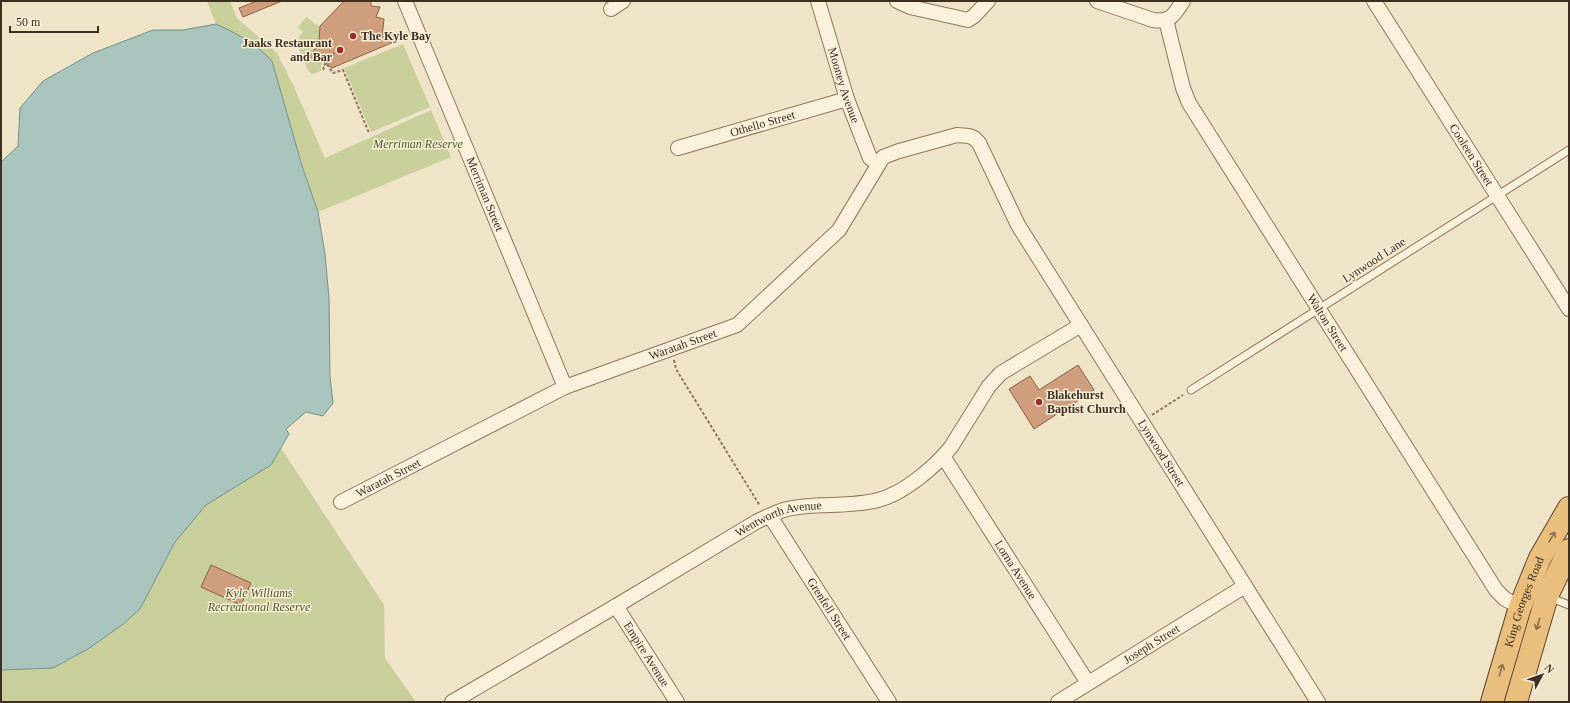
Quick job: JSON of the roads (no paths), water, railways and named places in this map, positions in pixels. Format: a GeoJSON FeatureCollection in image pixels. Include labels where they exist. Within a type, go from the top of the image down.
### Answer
{"type":"FeatureCollection","features":[{"type":"Feature","properties":{"kind":"highway","name":"King Georges Road"},"geometry":{"type":"LineString","coordinates":[[1492,702],[1520,607],[1540,558],[1569,508]]}},
{"type":"Feature","properties":{"kind":"highway","name":"King Georges Road"},"geometry":{"type":"LineString","coordinates":[[1516,702],[1547,596],[1569,550]]}},
{"type":"Feature","properties":{"kind":"street","name":"Merriman Street"},"geometry":{"type":"LineString","coordinates":[[405,1],[565,387]]}},
{"type":"Feature","properties":{"kind":"street"},"geometry":{"type":"LineString","coordinates":[[611,8],[623,1]]}},
{"type":"Feature","properties":{"kind":"street","name":"Mooney Avenue"},"geometry":{"type":"LineString","coordinates":[[818,1],[847,99],[870,158],[878,164]]}},
{"type":"Feature","properties":{"kind":"street"},"geometry":{"type":"LineString","coordinates":[[896,1],[910,7],[968,20],[980,12],[988,1]]}},
{"type":"Feature","properties":{"kind":"street"},"geometry":{"type":"LineString","coordinates":[[1097,1],[1153,20],[1166,20],[1176,12],[1183,1]]}},
{"type":"Feature","properties":{"kind":"street","name":"Cooleen Street"},"geometry":{"type":"LineString","coordinates":[[1374,1],[1569,309]]}},
{"type":"Feature","properties":{"kind":"street","name":"Walton Street"},"geometry":{"type":"LineString","coordinates":[[1166,20],[1183,88],[1189,103],[1496,590],[1505,599],[1520,607]]}},
{"type":"Feature","properties":{"kind":"street","name":"Othello Street"},"geometry":{"type":"LineString","coordinates":[[678,148],[847,99]]}},
{"type":"Feature","properties":{"kind":"street","name":"Waratah Street"},"geometry":{"type":"LineString","coordinates":[[341,502],[565,387],[733,327],[741,322],[839,230],[883,158],[899,151],[957,135],[965,135],[974,138]]}},
{"type":"Feature","properties":{"kind":"street","name":"Lynwood Street"},"geometry":{"type":"LineString","coordinates":[[974,138],[981,147],[1011,214],[1318,702]]}},
{"type":"Feature","properties":{"kind":"street","name":"Wentworth Avenue"},"geometry":{"type":"LineString","coordinates":[[452,702],[749,526],[770,516],[786,509],[806,506],[866,503],[892,495],[908,485],[943,456],[951,447],[989,386],[1001,374],[1081,325]]}},
{"type":"Feature","properties":{"kind":"street","name":"Lorna Avenue"},"geometry":{"type":"LineString","coordinates":[[943,456],[1088,683]]}},
{"type":"Feature","properties":{"kind":"street","name":"Grenfell Street"},"geometry":{"type":"LineString","coordinates":[[770,516],[889,702]]}},
{"type":"Feature","properties":{"kind":"street","name":"Joseph Street"},"geometry":{"type":"LineString","coordinates":[[1058,702],[1245,586]]}},
{"type":"Feature","properties":{"kind":"street","name":"Empire Avenue"},"geometry":{"type":"LineString","coordinates":[[616,606],[677,702]]}},
{"type":"Feature","properties":{"kind":"lane","name":"Lynwood Lane"},"geometry":{"type":"LineString","coordinates":[[1191,390],[1569,150]]}},
{"type":"Feature","properties":{"kind":"lane"},"geometry":{"type":"LineString","coordinates":[[1547,596],[1569,605]]}},
{"type":"Feature","properties":{"kind":"water"},"geometry":{"type":"Polygon","coordinates":[[[216,24],[260,49],[272,61],[302,166],[318,212],[325,254],[329,298],[330,377],[333,403],[323,416],[306,412],[286,429],[289,434],[271,465],[206,505],[175,542],[140,609],[122,625],[88,649],[53,668],[1,670],[1,162],[18,146],[20,108],[43,81],[93,53],[153,30],[183,30],[216,24]]]}},
{"type":"Feature","properties":{"kind":"place","name":"The Kyle Bay"},"geometry":{"type":"Point","coordinates":[353,36]}},
{"type":"Feature","properties":{"kind":"place","name":"Jaaks Restaurant and Bar"},"geometry":{"type":"Point","coordinates":[340,50]}},
{"type":"Feature","properties":{"kind":"place","name":"Blakehurst Baptist Church"},"geometry":{"type":"Point","coordinates":[1039,402]}},
{"type":"Feature","properties":{"kind":"park label","name":"Merriman Reserve"},"geometry":{"type":"Point","coordinates":[418,144]}},
{"type":"Feature","properties":{"kind":"park label","name":"Kyle Williams Recreational Reserve"},"geometry":{"type":"Point","coordinates":[259,600]}}]}
